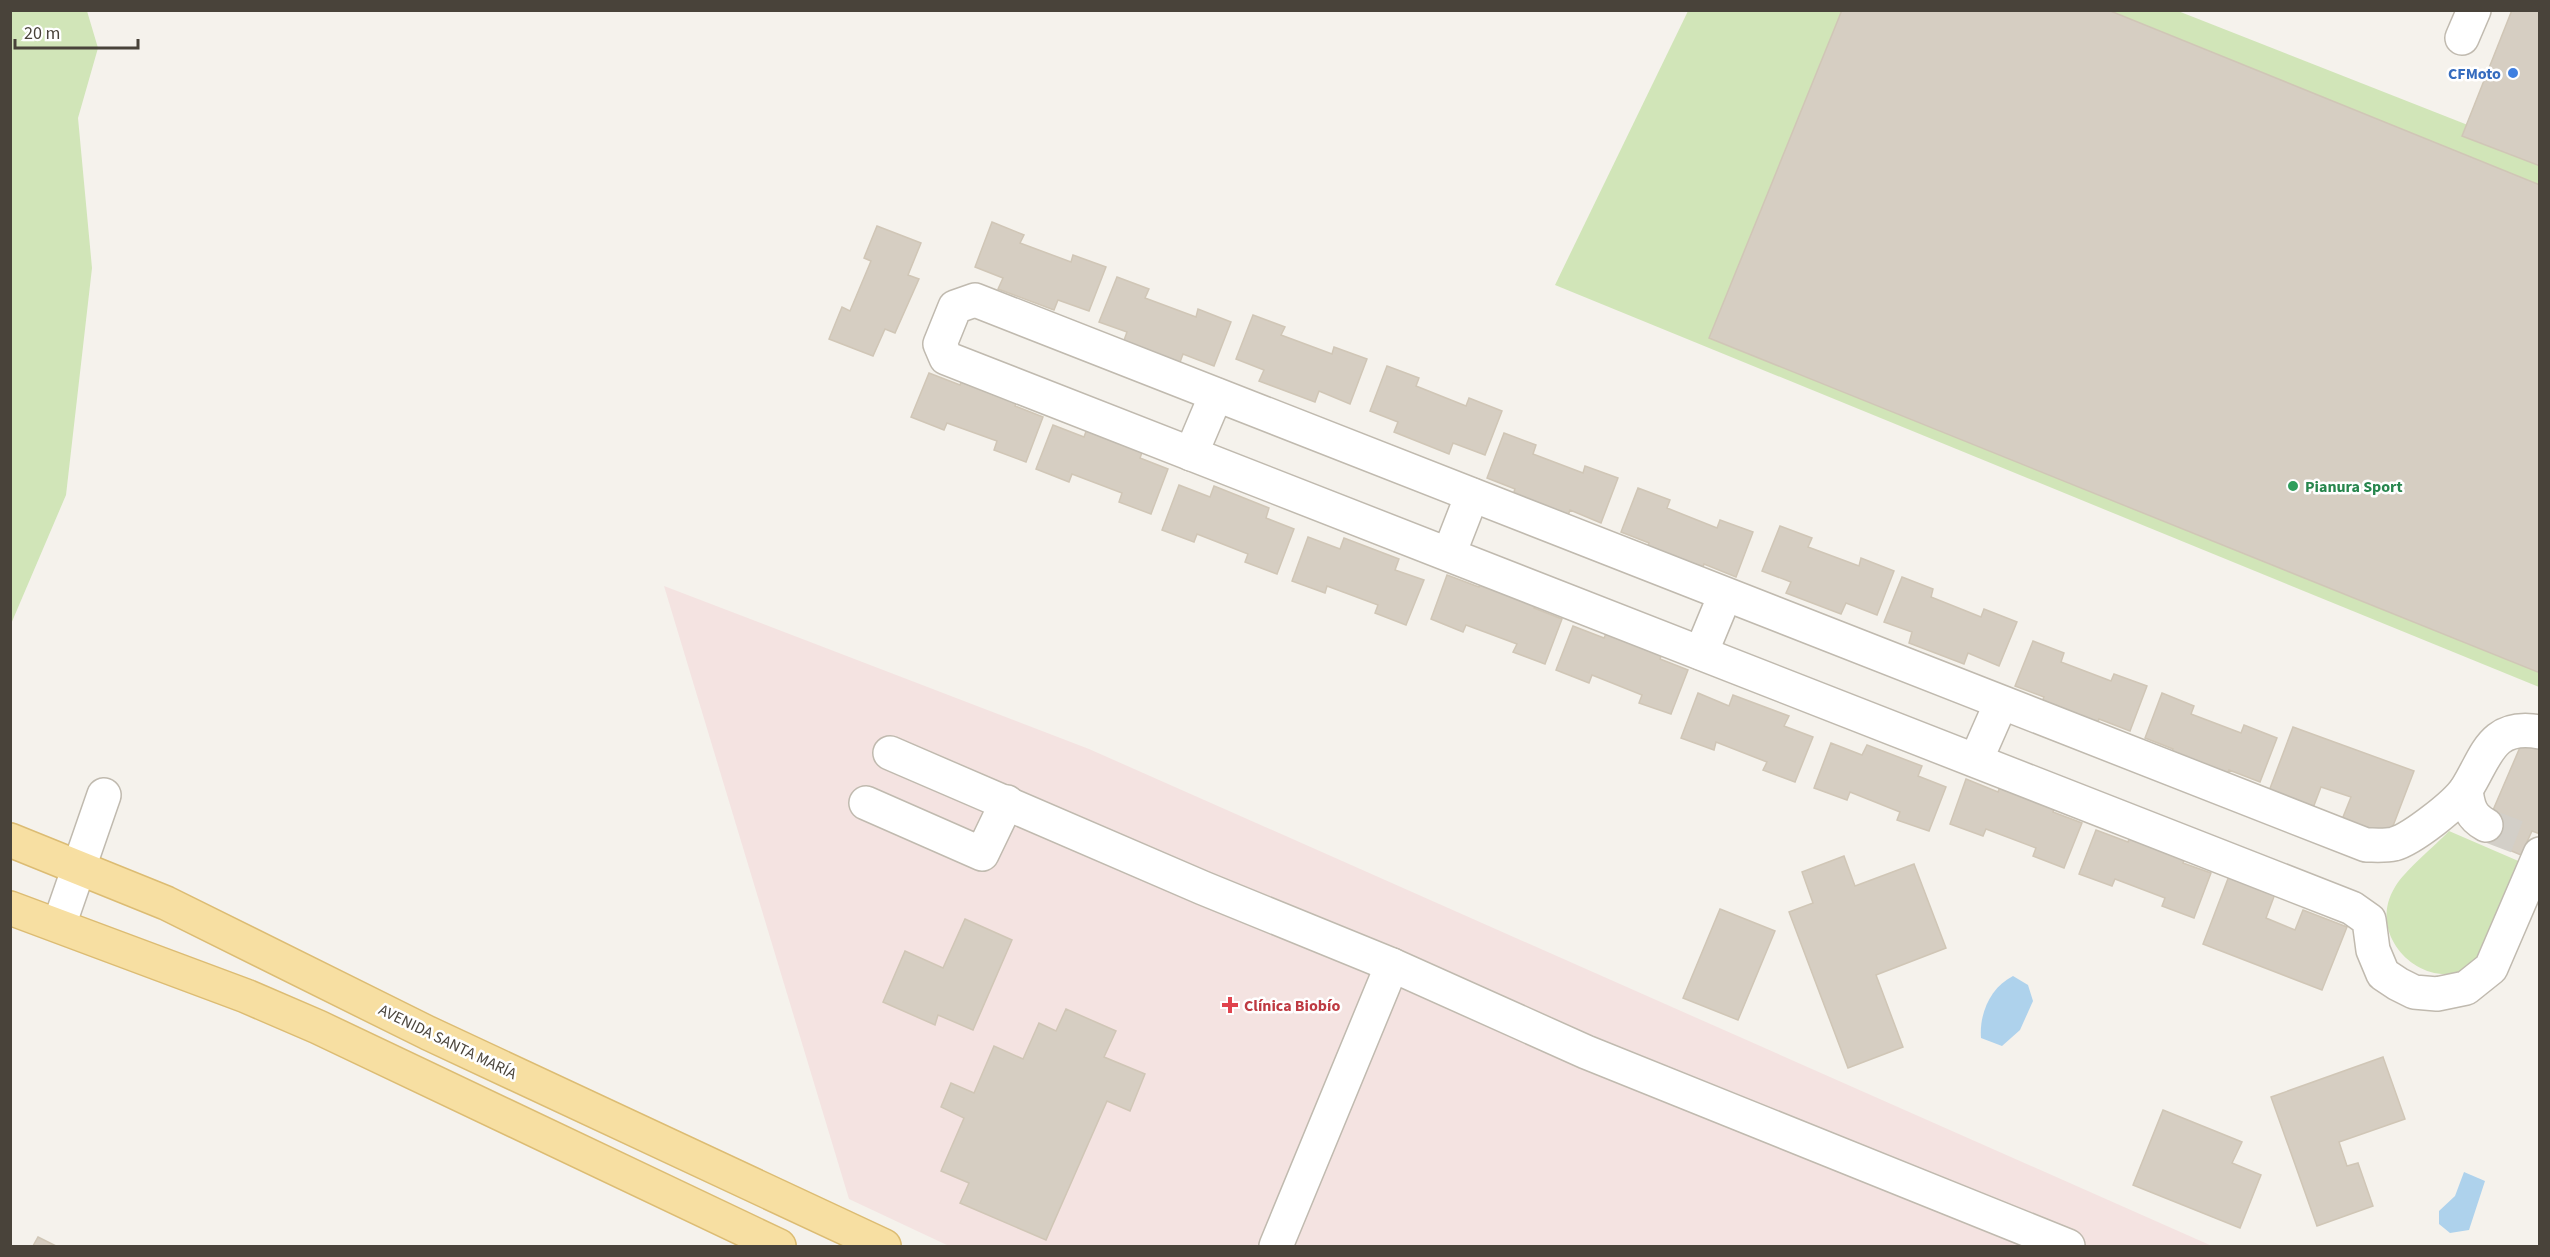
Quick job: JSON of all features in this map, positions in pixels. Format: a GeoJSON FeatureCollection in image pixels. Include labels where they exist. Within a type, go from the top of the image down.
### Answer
{"type":"FeatureCollection","features":[{"type":"Feature","properties":{"kind":"main road","name":"AVENIDA SANTA MARÍA"},"geometry":{"type":"LineString","coordinates":[[10,840],[166,903],[428,1033],[884,1246]]}},
{"type":"Feature","properties":{"kind":"main road"},"geometry":{"type":"LineString","coordinates":[[10,908],[318,1027],[779,1246]]}},
{"type":"Feature","properties":{"kind":"lane"},"geometry":{"type":"LineString","coordinates":[[2536,846],[2491,968],[2466,988],[2437,994],[2414,992],[2383,974],[2373,950],[2370,920],[2352,908],[946,358],[940,344],[955,307],[975,300],[2366,845],[2393,844],[2420,831],[2466,790],[2487,748],[2504,734],[2529,730],[2540,732]]}},
{"type":"Feature","properties":{"kind":"lane"},"geometry":{"type":"LineString","coordinates":[[1191,454],[1216,395]]}},
{"type":"Feature","properties":{"kind":"lane"},"geometry":{"type":"LineString","coordinates":[[1449,554],[1472,495]]}},
{"type":"Feature","properties":{"kind":"lane"},"geometry":{"type":"LineString","coordinates":[[1701,653],[1725,595]]}},
{"type":"Feature","properties":{"kind":"lane"},"geometry":{"type":"LineString","coordinates":[[1976,760],[2001,703]]}},
{"type":"Feature","properties":{"kind":"lane"},"geometry":{"type":"LineString","coordinates":[[890,753],[1203,888],[1392,965],[1586,1052],[2068,1246]]}},
{"type":"Feature","properties":{"kind":"lane"},"geometry":{"type":"LineString","coordinates":[[2466,790],[2469,809],[2477,820],[2486,825]]}},
{"type":"Feature","properties":{"kind":"lane"},"geometry":{"type":"LineString","coordinates":[[58,925],[104,795]]}},
{"type":"Feature","properties":{"kind":"lane"},"geometry":{"type":"LineString","coordinates":[[866,803],[982,854],[1007,802]]}},
{"type":"Feature","properties":{"kind":"lane"},"geometry":{"type":"LineString","coordinates":[[1275,1246],[1392,965]]}},
{"type":"Feature","properties":{"kind":"shaded area","name":"Clínica Biobío"},"geometry":{"type":"Polygon","coordinates":[[[664,586],[1089,749],[2212,1246],[949,1246],[849,1199],[664,586]]]}},
{"type":"Feature","properties":{"kind":"green space"},"geometry":{"type":"Polygon","coordinates":[[[11,10],[87,11],[98,48],[78,118],[92,268],[66,495],[11,624],[11,10]]]}},
{"type":"Feature","properties":{"kind":"green space","name":"Pianura Sport"},"geometry":{"type":"Polygon","coordinates":[[[1688,11],[2178,11],[2539,153],[2539,687],[1555,285],[1688,11]]]}},
{"type":"Feature","properties":{"kind":"green space"},"geometry":{"type":"Polygon","coordinates":[[[2449,831],[2523,863],[2503,919],[2489,948],[2471,966],[2452,974],[2431,972],[2413,963],[2398,949],[2389,930],[2387,909],[2400,880],[2449,831]]]}},
{"type":"Feature","properties":{"kind":"water"},"geometry":{"type":"Polygon","coordinates":[[[2013,976],[2028,985],[2033,1001],[2020,1030],[2002,1046],[1981,1038],[1982,1019],[1988,1002],[1998,987],[2013,976]]]}},
{"type":"Feature","properties":{"kind":"water"},"geometry":{"type":"Polygon","coordinates":[[[2464,1172],[2485,1181],[2469,1230],[2450,1233],[2439,1224],[2439,1211],[2455,1196],[2464,1172]]]}},
{"type":"Feature","properties":{"kind":"building","name":"Pianura Sport"},"geometry":{"type":"Polygon","coordinates":[[[1842,10],[2108,10],[2540,185],[2540,673],[1709,338],[1842,10]]]}},
{"type":"Feature","properties":{"kind":"building","name":"CFMoto"},"geometry":{"type":"Polygon","coordinates":[[[2512,10],[2540,10],[2540,166],[2462,136],[2512,10]]]}},
{"type":"Feature","properties":{"kind":"building"},"geometry":{"type":"Polygon","coordinates":[[[992,222],[1024,235],[1020,243],[1071,262],[1073,255],[1106,267],[1089,311],[1058,300],[1054,310],[998,289],[1003,278],[975,267],[992,222]]]}},
{"type":"Feature","properties":{"kind":"building"},"geometry":{"type":"Polygon","coordinates":[[[877,226],[921,243],[908,275],[919,279],[895,333],[885,329],[873,356],[829,339],[842,307],[850,311],[871,261],[864,258],[877,226]]]}},
{"type":"Feature","properties":{"kind":"building"},"geometry":{"type":"Polygon","coordinates":[[[1117,277],[1149,289],[1145,298],[1196,317],[1198,309],[1231,322],[1214,366],[1183,354],[1179,365],[1123,343],[1127,332],[1099,322],[1117,277]]]}},
{"type":"Feature","properties":{"kind":"building"},"geometry":{"type":"Polygon","coordinates":[[[1253,315],[1285,327],[1281,335],[1332,354],[1334,347],[1367,359],[1350,404],[1319,391],[1315,402],[1259,381],[1264,370],[1236,359],[1253,315]]]}},
{"type":"Feature","properties":{"kind":"building"},"geometry":{"type":"Polygon","coordinates":[[[1387,366],[1419,378],[1416,386],[1466,406],[1469,398],[1502,411],[1485,455],[1453,443],[1449,454],[1394,432],[1398,422],[1370,411],[1387,366]]]}},
{"type":"Feature","properties":{"kind":"building"},"geometry":{"type":"Polygon","coordinates":[[[929,373],[960,385],[964,375],[1019,395],[1015,406],[1043,417],[1026,462],[994,450],[997,441],[947,423],[944,430],[911,417],[929,373]]]}},
{"type":"Feature","properties":{"kind":"building"},"geometry":{"type":"Polygon","coordinates":[[[1053,425],[1084,437],[1088,426],[1144,447],[1140,458],[1168,469],[1151,514],[1119,502],[1122,493],[1072,474],[1069,482],[1036,469],[1053,425]]]}},
{"type":"Feature","properties":{"kind":"building"},"geometry":{"type":"Polygon","coordinates":[[[1504,433],[1536,445],[1533,454],[1583,473],[1585,466],[1618,478],[1601,523],[1570,510],[1566,521],[1511,500],[1515,489],[1487,478],[1504,433]]]}},
{"type":"Feature","properties":{"kind":"building"},"geometry":{"type":"Polygon","coordinates":[[[1179,485],[1210,497],[1214,486],[1269,508],[1266,518],[1294,529],[1277,574],[1245,562],[1248,554],[1197,534],[1194,542],[1162,530],[1179,485]]]}},
{"type":"Feature","properties":{"kind":"building"},"geometry":{"type":"Polygon","coordinates":[[[1638,488],[1670,500],[1667,508],[1717,528],[1720,520],[1753,532],[1736,577],[1704,564],[1700,575],[1645,554],[1649,543],[1621,532],[1638,488]]]}},
{"type":"Feature","properties":{"kind":"building"},"geometry":{"type":"Polygon","coordinates":[[[1780,526],[1812,538],[1808,547],[1859,566],[1861,558],[1894,571],[1877,615],[1846,603],[1841,614],[1786,593],[1791,582],[1762,571],[1780,526]]]}},
{"type":"Feature","properties":{"kind":"building"},"geometry":{"type":"Polygon","coordinates":[[[1308,537],[1340,549],[1344,538],[1399,559],[1395,570],[1424,580],[1406,625],[1375,613],[1378,605],[1327,586],[1325,593],[1292,581],[1308,537]]]}},
{"type":"Feature","properties":{"kind":"building"},"geometry":{"type":"Polygon","coordinates":[[[1447,575],[1479,587],[1483,577],[1538,597],[1534,608],[1562,619],[1545,664],[1513,652],[1517,644],[1466,625],[1463,632],[1431,619],[1447,575]]]}},
{"type":"Feature","properties":{"kind":"building"},"geometry":{"type":"Polygon","coordinates":[[[1902,577],[1933,589],[1931,597],[1981,617],[1984,609],[2017,622],[1999,666],[1968,653],[1964,664],[1909,643],[1912,632],[1884,622],[1902,577]]]}},
{"type":"Feature","properties":{"kind":"building"},"geometry":{"type":"Polygon","coordinates":[[[1573,626],[1604,638],[1609,627],[1664,648],[1660,659],[1688,670],[1671,714],[1639,703],[1642,695],[1592,675],[1589,683],[1556,670],[1573,626]]]}},
{"type":"Feature","properties":{"kind":"building"},"geometry":{"type":"Polygon","coordinates":[[[2033,641],[2064,653],[2061,662],[2111,681],[2114,674],[2147,686],[2130,731],[2099,719],[2095,729],[2039,708],[2044,697],[2015,686],[2033,641]]]}},
{"type":"Feature","properties":{"kind":"building"},"geometry":{"type":"Polygon","coordinates":[[[1698,693],[1729,706],[1733,695],[1789,716],[1784,726],[1813,737],[1795,782],[1763,770],[1767,762],[1716,742],[1714,750],[1681,738],[1698,693]]]}},
{"type":"Feature","properties":{"kind":"building"},"geometry":{"type":"Polygon","coordinates":[[[2162,693],[2194,706],[2191,714],[2241,733],[2244,725],[2277,738],[2260,782],[2229,770],[2225,781],[2169,760],[2173,749],[2145,738],[2162,693]]]}},
{"type":"Feature","properties":{"kind":"building"},"geometry":{"type":"Polygon","coordinates":[[[2293,727],[2414,771],[2388,839],[2341,822],[2351,797],[2321,787],[2313,808],[2269,791],[2293,727]]]}},
{"type":"Feature","properties":{"kind":"building"},"geometry":{"type":"Polygon","coordinates":[[[2524,738],[2540,744],[2540,834],[2532,831],[2521,855],[2481,838],[2524,738]]]}},
{"type":"Feature","properties":{"kind":"building"},"geometry":{"type":"Polygon","coordinates":[[[1831,743],[1862,755],[1867,745],[1922,766],[1918,776],[1946,787],[1929,831],[1897,820],[1900,812],[1850,792],[1847,800],[1814,788],[1831,743]]]}},
{"type":"Feature","properties":{"kind":"building"},"geometry":{"type":"Polygon","coordinates":[[[1966,779],[1998,792],[2002,781],[2057,802],[2053,812],[2082,823],[2064,868],[2033,856],[2036,848],[1986,829],[1983,836],[1950,824],[1966,779]]]}},
{"type":"Feature","properties":{"kind":"building"},"geometry":{"type":"Polygon","coordinates":[[[2096,830],[2128,842],[2132,831],[2187,852],[2183,863],[2211,873],[2194,918],[2162,906],[2165,898],[2115,879],[2112,886],[2079,874],[2096,830]]]}},
{"type":"Feature","properties":{"kind":"building"},"geometry":{"type":"Polygon","coordinates":[[[1844,856],[1855,886],[1914,864],[1946,948],[1876,975],[1903,1047],[1848,1068],[1789,912],[1813,903],[1802,872],[1844,856]]]}},
{"type":"Feature","properties":{"kind":"building"},"geometry":{"type":"Polygon","coordinates":[[[2229,876],[2275,894],[2266,918],[2295,930],[2303,910],[2347,927],[2322,990],[2203,944],[2229,876]]]}},
{"type":"Feature","properties":{"kind":"building"},"geometry":{"type":"Polygon","coordinates":[[[1720,909],[1775,931],[1738,1020],[1683,998],[1720,909]]]}},
{"type":"Feature","properties":{"kind":"building"},"geometry":{"type":"Polygon","coordinates":[[[965,919],[1012,940],[973,1030],[938,1015],[935,1025],[883,1002],[905,951],[943,968],[965,919]]]}},
{"type":"Feature","properties":{"kind":"building"},"geometry":{"type":"Polygon","coordinates":[[[1066,1009],[1116,1031],[1104,1057],[1145,1074],[1130,1111],[1107,1101],[1046,1240],[960,1203],[969,1183],[941,1171],[964,1118],[941,1107],[951,1083],[974,1093],[994,1046],[1023,1059],[1039,1023],[1056,1031],[1066,1009]]]}},
{"type":"Feature","properties":{"kind":"building"},"geometry":{"type":"Polygon","coordinates":[[[2383,1057],[2405,1119],[2339,1142],[2347,1166],[2358,1163],[2373,1206],[2317,1226],[2271,1097],[2383,1057]]]}},
{"type":"Feature","properties":{"kind":"building"},"geometry":{"type":"Polygon","coordinates":[[[2163,1110],[2242,1142],[2232,1163],[2261,1175],[2240,1228],[2133,1185],[2163,1110]]]}},
{"type":"Feature","properties":{"kind":"building"},"geometry":{"type":"Polygon","coordinates":[[[38,1237],[56,1246],[33,1246],[38,1237]]]}},
{"type":"Feature","properties":{"kind":"tunnel"},"geometry":{"type":"LineString","coordinates":[[2486,825],[2528,841]]}},
{"type":"Feature","properties":{"kind":"place","name":"CFMoto"},"geometry":{"type":"Point","coordinates":[2513,73]}},
{"type":"Feature","properties":{"kind":"place","name":"Pianura Sport"},"geometry":{"type":"Point","coordinates":[2293,486]}},
{"type":"Feature","properties":{"kind":"place","name":"Clínica Biobío"},"geometry":{"type":"Point","coordinates":[1230,1005]}}]}
